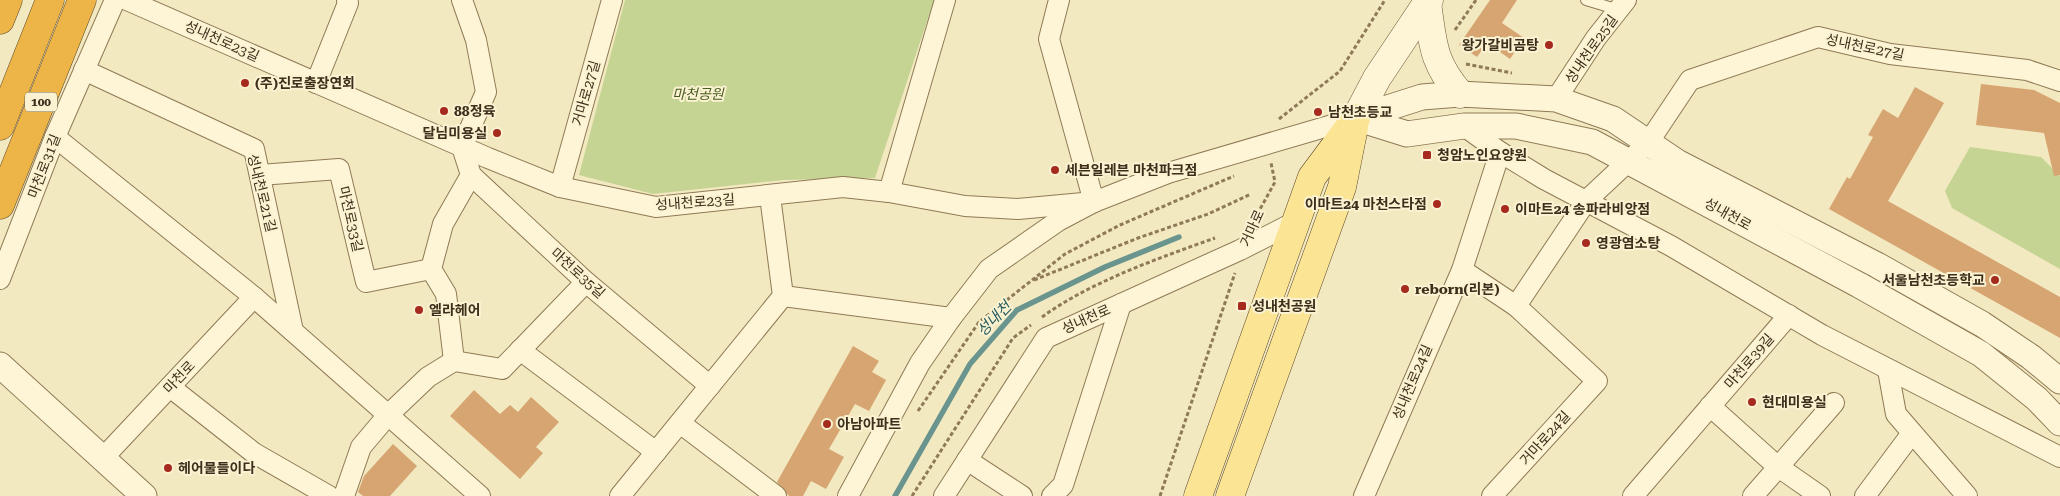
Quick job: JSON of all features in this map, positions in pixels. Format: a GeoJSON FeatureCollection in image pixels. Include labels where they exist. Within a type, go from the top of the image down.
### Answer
{"type":"FeatureCollection","features":[{"type":"Feature","properties":{"kind":"highway"},"geometry":{"type":"LineString","coordinates":[[0,20],[8,0]]}},
{"type":"Feature","properties":{"kind":"highway","name":"100"},"geometry":{"type":"LineString","coordinates":[[0,126],[50,0]]}},
{"type":"Feature","properties":{"kind":"highway","name":"100"},"geometry":{"type":"LineString","coordinates":[[0,205],[82,0]]}},
{"type":"Feature","properties":{"kind":"main road"},"geometry":{"type":"LineString","coordinates":[[1428,1],[1434,54],[1447,79],[1460,94]]}},
{"type":"Feature","properties":{"kind":"main road"},"geometry":{"type":"LineString","coordinates":[[1198,496],[1312,177],[1356,118],[1377,78],[1428,1]]}},
{"type":"Feature","properties":{"kind":"main road"},"geometry":{"type":"LineString","coordinates":[[1230,496],[1342,187],[1356,118]]}},
{"type":"Feature","properties":{"kind":"street","name":"마천로31길"},"geometry":{"type":"LineString","coordinates":[[0,279],[55,137],[115,0]]}},
{"type":"Feature","properties":{"kind":"street","name":"성내천로23길"},"geometry":{"type":"LineString","coordinates":[[127,0],[462,147],[560,187],[656,207],[843,187],[889,192],[965,206],[1018,209],[1094,202]]}},
{"type":"Feature","properties":{"kind":"street"},"geometry":{"type":"LineString","coordinates":[[316,83],[348,3],[347,0]]}},
{"type":"Feature","properties":{"kind":"street"},"geometry":{"type":"LineString","coordinates":[[462,0],[476,40],[486,92],[462,147]]}},
{"type":"Feature","properties":{"kind":"street","name":"거마로27길"},"geometry":{"type":"LineString","coordinates":[[560,187],[612,0]]}},
{"type":"Feature","properties":{"kind":"street"},"geometry":{"type":"LineString","coordinates":[[889,192],[945,0]]}},
{"type":"Feature","properties":{"kind":"street"},"geometry":{"type":"LineString","coordinates":[[1059,0],[1049,39],[1094,202]]}},
{"type":"Feature","properties":{"kind":"street","name":"성내천로25길"},"geometry":{"type":"LineString","coordinates":[[1556,99],[1596,38],[1623,5]]}},
{"type":"Feature","properties":{"kind":"street","name":"성내천로27길"},"geometry":{"type":"LineString","coordinates":[[1587,200],[1648,144],[1690,80],[1818,38],[1890,54],[2027,70],[2060,81]]}},
{"type":"Feature","properties":{"kind":"street","name":"성내천로21길"},"geometry":{"type":"LineString","coordinates":[[84,70],[254,150],[293,331]]}},
{"type":"Feature","properties":{"kind":"street","name":"성내천로"},"geometry":{"type":"LineString","coordinates":[[848,496],[920,363],[951,318],[989,269],[1058,221],[1094,202],[1168,173],[1267,156],[1356,118],[1422,97],[1460,94],[1556,99],[1613,119],[1677,162],[1877,265],[1982,324],[2031,357],[2060,381]]}},
{"type":"Feature","properties":{"kind":"street","name":"성내천로"},"geometry":{"type":"LineString","coordinates":[[1356,118],[1407,134],[1464,126],[1516,126],[1592,142],[1630,160],[1981,354],[2037,399],[2060,423]]}},
{"type":"Feature","properties":{"kind":"street"},"geometry":{"type":"LineString","coordinates":[[1464,126],[1500,152],[1671,246],[1888,370],[2060,457]]}},
{"type":"Feature","properties":{"kind":"street"},"geometry":{"type":"LineString","coordinates":[[55,137],[254,297],[480,496]]}},
{"type":"Feature","properties":{"kind":"street","name":"마천로35길"},"geometry":{"type":"LineString","coordinates":[[462,147],[471,175],[586,282],[710,386]]}},
{"type":"Feature","properties":{"kind":"street","name":"성내천로24길"},"geometry":{"type":"LineString","coordinates":[[1364,496],[1462,270],[1500,152]]}},
{"type":"Feature","properties":{"kind":"street","name":"마천로33길"},"geometry":{"type":"LineString","coordinates":[[260,175],[339,169],[366,282],[431,269]]}},
{"type":"Feature","properties":{"kind":"street"},"geometry":{"type":"LineString","coordinates":[[454,361],[446,294],[431,269],[443,224],[471,175]]}},
{"type":"Feature","properties":{"kind":"street"},"geometry":{"type":"LineString","coordinates":[[620,496],[783,296],[770,196]]}},
{"type":"Feature","properties":{"kind":"street"},"geometry":{"type":"LineString","coordinates":[[1462,270],[1516,306],[1587,200]]}},
{"type":"Feature","properties":{"kind":"street","name":"성내천로"},"geometry":{"type":"LineString","coordinates":[[944,496],[1046,338],[1243,249],[1297,222]]}},
{"type":"Feature","properties":{"kind":"street"},"geometry":{"type":"LineString","coordinates":[[344,496],[361,447],[388,415],[428,377],[454,361],[502,369],[586,282]]}},
{"type":"Feature","properties":{"kind":"street"},"geometry":{"type":"LineString","coordinates":[[783,296],[951,318]]}},
{"type":"Feature","properties":{"kind":"street","name":"마천로"},"geometry":{"type":"LineString","coordinates":[[103,458],[254,297]]}},
{"type":"Feature","properties":{"kind":"street"},"geometry":{"type":"LineString","coordinates":[[1052,496],[1063,485],[1121,304]]}},
{"type":"Feature","properties":{"kind":"street","name":"거마로24길"},"geometry":{"type":"LineString","coordinates":[[1492,496],[1597,381],[1516,306]]}},
{"type":"Feature","properties":{"kind":"street","name":"마천로39길"},"geometry":{"type":"LineString","coordinates":[[1633,496],[1789,315]]}},
{"type":"Feature","properties":{"kind":"street"},"geometry":{"type":"LineString","coordinates":[[520,350],[656,452]]}},
{"type":"Feature","properties":{"kind":"street"},"geometry":{"type":"LineString","coordinates":[[0,365],[144,496]]}},
{"type":"Feature","properties":{"kind":"street"},"geometry":{"type":"LineString","coordinates":[[1888,370],[1896,414],[1967,496]]}},
{"type":"Feature","properties":{"kind":"street"},"geometry":{"type":"LineString","coordinates":[[170,387],[254,453],[329,496]]}},
{"type":"Feature","properties":{"kind":"street"},"geometry":{"type":"LineString","coordinates":[[1753,496],[1777,466],[1834,403]]}},
{"type":"Feature","properties":{"kind":"street"},"geometry":{"type":"LineString","coordinates":[[1710,406],[1777,466],[1820,496]]}},
{"type":"Feature","properties":{"kind":"street"},"geometry":{"type":"LineString","coordinates":[[680,423],[776,496]]}},
{"type":"Feature","properties":{"kind":"street"},"geometry":{"type":"LineString","coordinates":[[1866,496],[1912,432]]}},
{"type":"Feature","properties":{"kind":"street"},"geometry":{"type":"LineString","coordinates":[[967,460],[1022,496]]}},
{"type":"Feature","properties":{"kind":"lane"},"geometry":{"type":"LineString","coordinates":[[1586,0],[1623,5]]}},
{"type":"Feature","properties":{"kind":"path","name":"거마로"},"geometry":{"type":"LineString","coordinates":[[1160,496],[1251,226],[1275,182],[1267,156],[1264,131],[1340,71],[1385,0]]}},
{"type":"Feature","properties":{"kind":"path"},"geometry":{"type":"LineString","coordinates":[[1454,31],[1476,0]]}},
{"type":"Feature","properties":{"kind":"path"},"geometry":{"type":"LineString","coordinates":[[1464,64],[1518,74]]}},
{"type":"Feature","properties":{"kind":"path"},"geometry":{"type":"LineString","coordinates":[[916,414],[979,322],[1065,254],[1120,225],[1235,175]]}},
{"type":"Feature","properties":{"kind":"path"},"geometry":{"type":"LineString","coordinates":[[1030,282],[1138,238],[1208,214],[1251,194]]}},
{"type":"Feature","properties":{"kind":"green space","name":"마천공원"},"geometry":{"type":"Polygon","coordinates":[[[625,0],[934,0],[875,178],[783,180],[653,194],[579,175],[625,0]]]}},
{"type":"Feature","properties":{"kind":"green space"},"geometry":{"type":"Polygon","coordinates":[[[1970,147],[2041,157],[2060,176],[2060,269],[1952,208],[1945,191],[1970,147]]]}},
{"type":"Feature","properties":{"kind":"building"},"geometry":{"type":"Polygon","coordinates":[[[1490,0],[1517,0],[1502,23],[1524,38],[1510,59],[1487,43],[1477,57],[1459,45],[1490,0]]]}},
{"type":"Feature","properties":{"kind":"building"},"geometry":{"type":"Polygon","coordinates":[[[1981,84],[2034,90],[2060,103],[2060,175],[2054,176],[2044,133],[1976,125],[1981,84]]]}},
{"type":"Feature","properties":{"kind":"building"},"geometry":{"type":"Polygon","coordinates":[[[1915,87],[1944,103],[1888,201],[2060,297],[2060,338],[1829,209],[1847,177],[1850,179],[1873,137],[1868,135],[1883,109],[1898,118],[1915,87]]]}},
{"type":"Feature","properties":{"kind":"building","name":"아남아파트"},"geometry":{"type":"Polygon","coordinates":[[[853,346],[879,361],[872,372],[886,380],[869,411],[855,404],[829,449],[844,457],[826,489],[811,481],[803,496],[789,496],[777,482],[853,346]]]}},
{"type":"Feature","properties":{"kind":"building"},"geometry":{"type":"Polygon","coordinates":[[[474,390],[500,414],[510,405],[518,412],[531,397],[559,422],[536,447],[543,453],[520,479],[450,416],[474,390]]]}},
{"type":"Feature","properties":{"kind":"building"},"geometry":{"type":"Polygon","coordinates":[[[393,444],[417,466],[390,496],[363,496],[358,492],[364,476],[393,444]]]}},
{"type":"Feature","properties":{"kind":"waterway","name":"성내천"},"geometry":{"type":"LineString","coordinates":[[895,496],[970,364],[1017,310],[1105,267],[1179,237]]}},
{"type":"Feature","properties":{"kind":"place","name":"왕가갈비곰탕"},"geometry":{"type":"Point","coordinates":[1549,45]}},
{"type":"Feature","properties":{"kind":"place","name":"(주)진로출장연회"},"geometry":{"type":"Point","coordinates":[245,83]}},
{"type":"Feature","properties":{"kind":"place","name":"88정육"},"geometry":{"type":"Point","coordinates":[444,111]}},
{"type":"Feature","properties":{"kind":"place","name":"남천초등교"},"geometry":{"type":"Point","coordinates":[1318,112]}},
{"type":"Feature","properties":{"kind":"place","name":"달님미용실"},"geometry":{"type":"Point","coordinates":[497,133]}},
{"type":"Feature","properties":{"kind":"place","name":"청암노인요양원"},"geometry":{"type":"Point","coordinates":[1427,155]}},
{"type":"Feature","properties":{"kind":"place","name":"세븐일레븐 마천파크점"},"geometry":{"type":"Point","coordinates":[1055,170]}},
{"type":"Feature","properties":{"kind":"place","name":"이마트24 마천스타점"},"geometry":{"type":"Point","coordinates":[1437,204]}},
{"type":"Feature","properties":{"kind":"place","name":"이마트24 송파라비앙점"},"geometry":{"type":"Point","coordinates":[1505,209]}},
{"type":"Feature","properties":{"kind":"place","name":"영광염소탕"},"geometry":{"type":"Point","coordinates":[1586,243]}},
{"type":"Feature","properties":{"kind":"place","name":"서울남천초등학교"},"geometry":{"type":"Point","coordinates":[1995,280]}},
{"type":"Feature","properties":{"kind":"place","name":"reborn(리본)"},"geometry":{"type":"Point","coordinates":[1405,289]}},
{"type":"Feature","properties":{"kind":"place","name":"성내천공원"},"geometry":{"type":"Point","coordinates":[1242,306]}},
{"type":"Feature","properties":{"kind":"place","name":"엘라헤어"},"geometry":{"type":"Point","coordinates":[419,310]}},
{"type":"Feature","properties":{"kind":"place","name":"현대미용실"},"geometry":{"type":"Point","coordinates":[1752,402]}},
{"type":"Feature","properties":{"kind":"place","name":"아남아파트"},"geometry":{"type":"Point","coordinates":[827,424]}},
{"type":"Feature","properties":{"kind":"place","name":"헤어물들이다"},"geometry":{"type":"Point","coordinates":[168,468]}}]}
